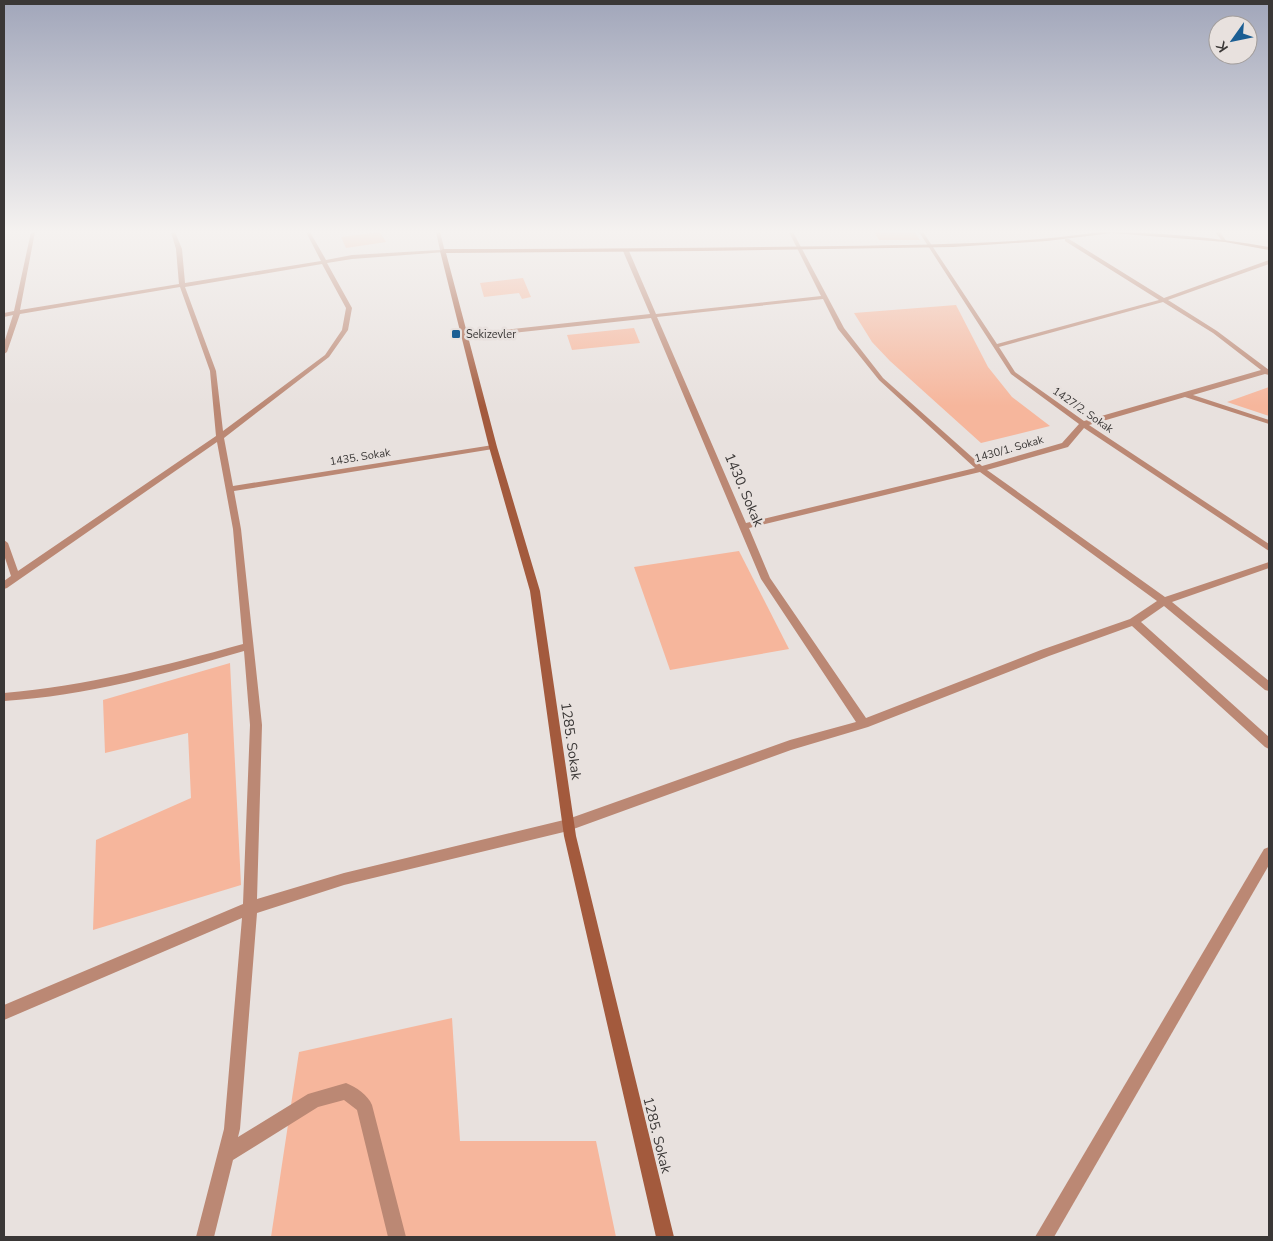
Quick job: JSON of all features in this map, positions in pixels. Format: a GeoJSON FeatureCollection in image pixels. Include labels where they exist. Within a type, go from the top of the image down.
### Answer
{"type":"FeatureCollection","features":[{"type":"Feature","properties":{"kind":"street"},"geometry":{"type":"LineString","coordinates":[[4,352],[17,313],[22,290]]}},
{"type":"Feature","properties":{"kind":"street"},"geometry":{"type":"LineString","coordinates":[[4,315],[158,290]]}},
{"type":"Feature","properties":{"kind":"street"},"geometry":{"type":"LineString","coordinates":[[183,290],[213,371],[220,438],[237,529],[256,725],[250,908],[232,1129],[205,1237]]}},
{"type":"Feature","properties":{"kind":"street"},"geometry":{"type":"LineString","coordinates":[[4,586],[220,438],[327,356],[345,330],[349,308],[339,290]]}},
{"type":"Feature","properties":{"kind":"street","name":"1285. Sokak"},"geometry":{"type":"LineString","coordinates":[[454,290],[493,447],[535,591],[568,825],[665,1237]]}},
{"type":"Feature","properties":{"kind":"street","name":"1430. Sokak"},"geometry":{"type":"LineString","coordinates":[[642,290],[745,526],[766,579],[864,724]]}},
{"type":"Feature","properties":{"kind":"street"},"geometry":{"type":"LineString","coordinates":[[820,290],[841,329],[881,379],[981,469],[1164,601],[1269,687]]}},
{"type":"Feature","properties":{"kind":"street","name":"1427/2. Sokak"},"geometry":{"type":"LineString","coordinates":[[957,290],[1012,373],[1083,424],[1269,548]]}},
{"type":"Feature","properties":{"kind":"street"},"geometry":{"type":"LineString","coordinates":[[1148,290],[1215,332],[1268,372]]}},
{"type":"Feature","properties":{"kind":"street"},"geometry":{"type":"LineString","coordinates":[[996,346],[1164,300],[1192,290]]}},
{"type":"Feature","properties":{"kind":"street"},"geometry":{"type":"LineString","coordinates":[[466,336],[824,297]]}},
{"type":"Feature","properties":{"kind":"street"},"geometry":{"type":"LineString","coordinates":[[1083,424],[1268,372]]}},
{"type":"Feature","properties":{"kind":"street"},"geometry":{"type":"LineString","coordinates":[[1187,395],[1269,422]]}},
{"type":"Feature","properties":{"kind":"street","name":"1430/1. Sokak"},"geometry":{"type":"LineString","coordinates":[[745,526],[981,469],[1065,445],[1083,424]]}},
{"type":"Feature","properties":{"kind":"street","name":"1435. Sokak"},"geometry":{"type":"LineString","coordinates":[[230,490],[493,447]]}},
{"type":"Feature","properties":{"kind":"street"},"geometry":{"type":"LineString","coordinates":[[4,542],[16,577]]}},
{"type":"Feature","properties":{"kind":"street"},"geometry":{"type":"LineString","coordinates":[[4,1013],[250,908],[344,879],[568,825],[790,745],[864,724],[1045,653],[1134,622],[1164,601],[1269,565]]}},
{"type":"Feature","properties":{"kind":"street"},"geometry":{"type":"LineString","coordinates":[[1134,622],[1269,744]]}},
{"type":"Feature","properties":{"kind":"street"},"geometry":{"type":"LineString","coordinates":[[4,698],[48,694],[75,689],[168,669],[248,646]]}},
{"type":"Feature","properties":{"kind":"street"},"geometry":{"type":"LineString","coordinates":[[1044,1237],[1265,872],[1269,854]]}},
{"type":"Feature","properties":{"kind":"street"},"geometry":{"type":"LineString","coordinates":[[227,1154],[314,1100],[346,1091],[364,1106],[397,1237]]}},
{"type":"Feature","properties":{"kind":"shaded area"},"geometry":{"type":"Polygon","coordinates":[[[482,290],[528,290],[531,297],[522,299],[519,293],[484,297],[482,290]]]}},
{"type":"Feature","properties":{"kind":"shaded area"},"geometry":{"type":"Polygon","coordinates":[[[956,305],[988,367],[1012,397],[1050,426],[981,443],[890,361],[872,342],[854,313],[956,305]]]}},
{"type":"Feature","properties":{"kind":"shaded area"},"geometry":{"type":"Polygon","coordinates":[[[634,328],[640,343],[572,350],[567,335],[634,328]]]}},
{"type":"Feature","properties":{"kind":"shaded area"},"geometry":{"type":"Polygon","coordinates":[[[1269,387],[1269,416],[1227,402],[1269,387]]]}},
{"type":"Feature","properties":{"kind":"shaded area"},"geometry":{"type":"Polygon","coordinates":[[[739,551],[789,649],[670,670],[634,567],[739,551]]]}},
{"type":"Feature","properties":{"kind":"shaded area"},"geometry":{"type":"Polygon","coordinates":[[[230,663],[241,885],[93,930],[96,840],[191,798],[188,733],[105,753],[103,700],[230,663]]]}},
{"type":"Feature","properties":{"kind":"shaded area"},"geometry":{"type":"Polygon","coordinates":[[[452,1018],[460,1141],[596,1141],[616,1237],[271,1237],[299,1052],[452,1018]]]}},
{"type":"Feature","properties":{"kind":"place","name":"Sekizevler"},"geometry":{"type":"Point","coordinates":[456,334]}}]}
